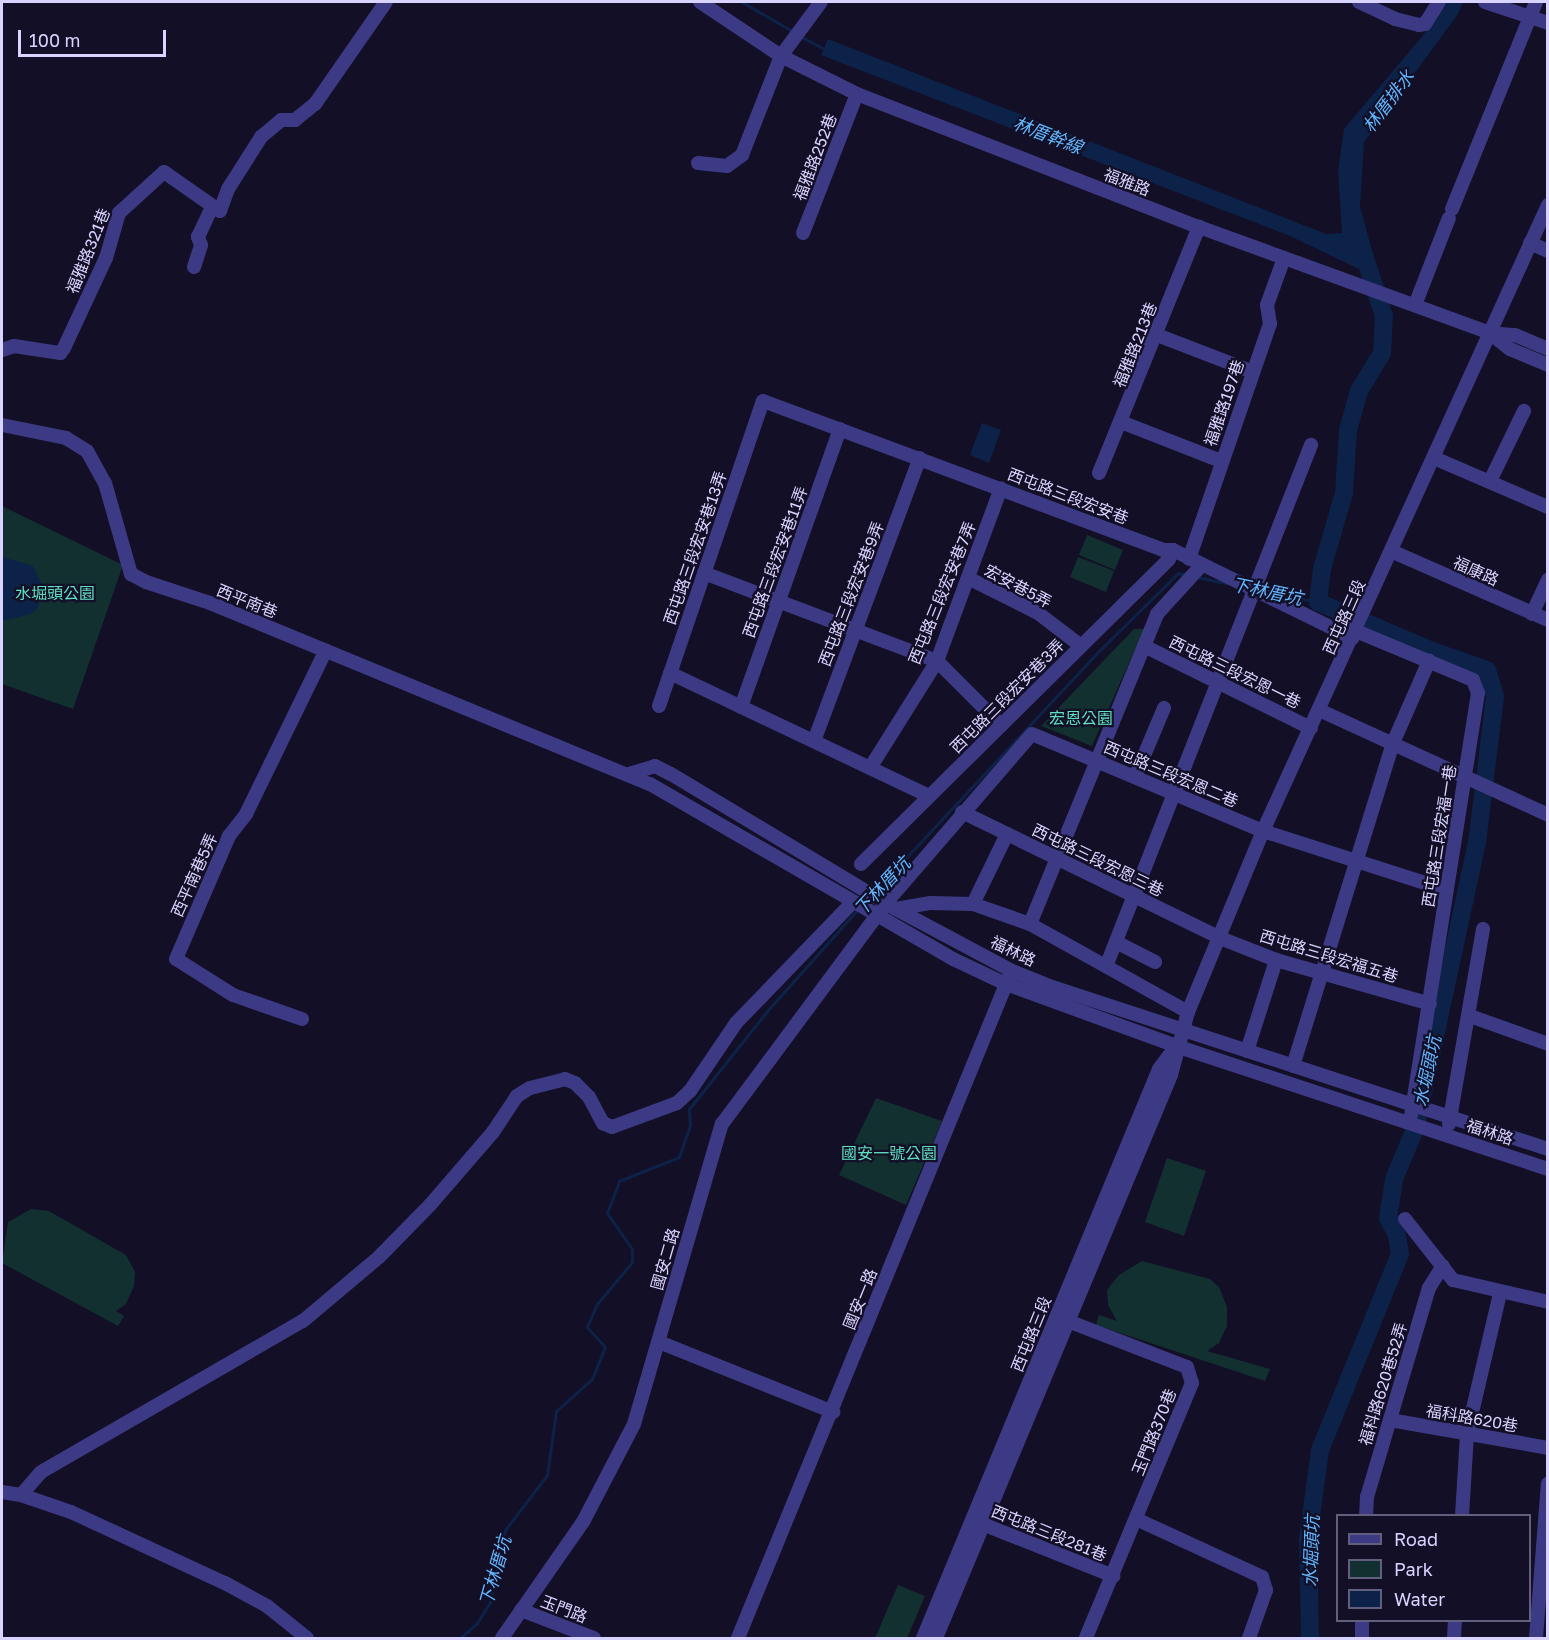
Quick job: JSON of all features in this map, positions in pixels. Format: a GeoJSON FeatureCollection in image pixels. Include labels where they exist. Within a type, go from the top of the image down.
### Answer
{"type":"FeatureCollection","features":[{"type":"Feature","properties":{"kind":"street"},"geometry":{"type":"LineString","coordinates":[[194,267],[201,245],[198,237],[212,207],[220,211],[233,180],[266,132],[281,120],[295,120],[315,104],[386,2]]}},
{"type":"Feature","properties":{"kind":"street","name":"福雅路"},"geometry":{"type":"LineString","coordinates":[[700,2],[781,56],[857,94],[1199,227],[1490,333],[1515,334],[1548,349]]}},
{"type":"Feature","properties":{"kind":"street"},"geometry":{"type":"LineString","coordinates":[[698,163],[727,166],[742,155],[781,56],[820,2]]}},
{"type":"Feature","properties":{"kind":"street"},"geometry":{"type":"LineString","coordinates":[[1361,4],[1395,19],[1425,24],[1439,2]]}},
{"type":"Feature","properties":{"kind":"street"},"geometry":{"type":"LineString","coordinates":[[1485,2],[1528,19],[1548,23]]}},
{"type":"Feature","properties":{"kind":"street"},"geometry":{"type":"LineString","coordinates":[[1415,305],[1536,2]]}},
{"type":"Feature","properties":{"kind":"street","name":"福雅路252巷"},"geometry":{"type":"LineString","coordinates":[[803,233],[857,94]]}},
{"type":"Feature","properties":{"kind":"street","name":"福雅路321巷"},"geometry":{"type":"LineString","coordinates":[[2,350],[14,346],[60,352],[64,348],[106,258],[119,213],[164,172],[212,207]]}},
{"type":"Feature","properties":{"kind":"street","name":"西屯路三段"},"geometry":{"type":"LineString","coordinates":[[936,1638],[978,1522],[1062,1319],[1171,1075],[1176,1046],[1188,1012],[1263,831],[1358,627],[1548,205]]}},
{"type":"Feature","properties":{"kind":"street","name":"福雅路213巷"},"geometry":{"type":"LineString","coordinates":[[1099,474],[1199,227]]}},
{"type":"Feature","properties":{"kind":"street"},"geometry":{"type":"LineString","coordinates":[[1530,243],[1548,251]]}},
{"type":"Feature","properties":{"kind":"street","name":"福雅路197巷"},"geometry":{"type":"LineString","coordinates":[[1195,562],[1221,461],[1270,324],[1267,305],[1284,258]]}},
{"type":"Feature","properties":{"kind":"street","name":"福雅路"},"geometry":{"type":"LineString","coordinates":[[1490,333],[1510,349],[1548,365]]}},
{"type":"Feature","properties":{"kind":"street"},"geometry":{"type":"LineString","coordinates":[[1157,335],[1253,372]]}},
{"type":"Feature","properties":{"kind":"street","name":"西屯路三段宏安巷"},"geometry":{"type":"LineString","coordinates":[[763,401],[1163,550],[1173,550],[1257,590],[1358,627]]}},
{"type":"Feature","properties":{"kind":"street","name":"西屯路三段宏安巷13弄"},"geometry":{"type":"LineString","coordinates":[[659,706],[763,401]]}},
{"type":"Feature","properties":{"kind":"street"},"geometry":{"type":"LineString","coordinates":[[1490,482],[1524,411]]}},
{"type":"Feature","properties":{"kind":"street"},"geometry":{"type":"LineString","coordinates":[[1121,422],[1221,461]]}},
{"type":"Feature","properties":{"kind":"street","name":"西平南巷"},"geometry":{"type":"LineString","coordinates":[[2,425],[66,438],[87,451],[105,483],[130,574],[557,743]]}},
{"type":"Feature","properties":{"kind":"street","name":"西屯路三段宏安巷11弄"},"geometry":{"type":"LineString","coordinates":[[741,707],[840,429]]}},
{"type":"Feature","properties":{"kind":"street"},"geometry":{"type":"LineString","coordinates":[[1107,964],[1177,794],[1311,445]]}},
{"type":"Feature","properties":{"kind":"street","name":"西屯路三段宏安巷9弄"},"geometry":{"type":"LineString","coordinates":[[814,741],[920,458]]}},
{"type":"Feature","properties":{"kind":"street"},"geometry":{"type":"LineString","coordinates":[[1434,458],[1548,507]]}},
{"type":"Feature","properties":{"kind":"street","name":"西屯路三段宏安巷7弄"},"geometry":{"type":"LineString","coordinates":[[870,768],[937,661],[1001,488]]}},
{"type":"Feature","properties":{"kind":"street","name":"西屯路三段宏安巷3弄"},"geometry":{"type":"LineString","coordinates":[[861,864],[1168,559],[1173,550]]}},
{"type":"Feature","properties":{"kind":"street","name":"福康路"},"geometry":{"type":"LineString","coordinates":[[1391,551],[1548,620]]}},
{"type":"Feature","properties":{"kind":"street"},"geometry":{"type":"LineString","coordinates":[[1030,924],[1095,760],[1158,614],[1195,562]]}},
{"type":"Feature","properties":{"kind":"street"},"geometry":{"type":"LineString","coordinates":[[704,573],[937,661],[1001,725]]}},
{"type":"Feature","properties":{"kind":"street","name":"宏安巷5弄"},"geometry":{"type":"LineString","coordinates":[[968,578],[1038,613],[1081,646]]}},
{"type":"Feature","properties":{"kind":"street"},"geometry":{"type":"LineString","coordinates":[[1532,614],[1548,580]]}},
{"type":"Feature","properties":{"kind":"street","name":"西屯路三段宏福一巷"},"geometry":{"type":"LineString","coordinates":[[1358,627],[1429,662],[1473,680],[1478,693],[1430,1004],[1416,1125]]}},
{"type":"Feature","properties":{"kind":"street","name":"西屯路三段宏恩一巷"},"geometry":{"type":"LineString","coordinates":[[1144,646],[1311,728]]}},
{"type":"Feature","properties":{"kind":"street","name":"西平南巷5弄"},"geometry":{"type":"LineString","coordinates":[[302,1019],[233,995],[176,959],[229,836],[246,814],[326,650]]}},
{"type":"Feature","properties":{"kind":"street"},"geometry":{"type":"LineString","coordinates":[[1293,1066],[1359,861],[1393,744],[1429,662]]}},
{"type":"Feature","properties":{"kind":"street"},"geometry":{"type":"LineString","coordinates":[[670,673],[929,796]]}},
{"type":"Feature","properties":{"kind":"street"},"geometry":{"type":"LineString","coordinates":[[1135,777],[1164,708]]}},
{"type":"Feature","properties":{"kind":"street"},"geometry":{"type":"LineString","coordinates":[[1319,710],[1467,775],[1548,815]]}},
{"type":"Feature","properties":{"kind":"street","name":"西屯路三段宏恩二巷"},"geometry":{"type":"LineString","coordinates":[[1032,734],[1263,831],[1448,890]]}},
{"type":"Feature","properties":{"kind":"street","name":"國安二路"},"geometry":{"type":"LineString","coordinates":[[502,1638],[583,1522],[611,1473],[634,1424],[722,1124],[863,908],[880,900],[1032,734]]}},
{"type":"Feature","properties":{"kind":"street","name":"福林路"},"geometry":{"type":"LineString","coordinates":[[557,743],[629,774],[863,908],[1006,984],[1176,1046],[1548,1168]]}},
{"type":"Feature","properties":{"kind":"street","name":"福林路"},"geometry":{"type":"LineString","coordinates":[[629,774],[655,766],[671,774],[880,900],[1012,971],[1182,1030],[1548,1149]]}},
{"type":"Feature","properties":{"kind":"street","name":"西屯路三段宏恩三巷"},"geometry":{"type":"LineString","coordinates":[[962,812],[1220,938]]}},
{"type":"Feature","properties":{"kind":"street"},"geometry":{"type":"LineString","coordinates":[[973,904],[1007,834]]}},
{"type":"Feature","properties":{"kind":"street"},"geometry":{"type":"LineString","coordinates":[[880,900],[973,904],[1030,924],[1107,964],[1188,1012]]}},
{"type":"Feature","properties":{"kind":"street"},"geometry":{"type":"LineString","coordinates":[[21,1495],[41,1472],[303,1321],[379,1257],[430,1205],[494,1132],[518,1096],[530,1088],[565,1079],[575,1083],[589,1097],[603,1123],[612,1127],[677,1103],[690,1091],[736,1023],[863,908]]}},
{"type":"Feature","properties":{"kind":"street"},"geometry":{"type":"LineString","coordinates":[[1447,1135],[1470,1016],[1483,929]]}},
{"type":"Feature","properties":{"kind":"street","name":"西屯路三段宏福五巷"},"geometry":{"type":"LineString","coordinates":[[1220,938],[1276,960],[1324,971],[1430,1004]]}},
{"type":"Feature","properties":{"kind":"street"},"geometry":{"type":"LineString","coordinates":[[1116,942],[1155,962]]}},
{"type":"Feature","properties":{"kind":"street"},"geometry":{"type":"LineString","coordinates":[[1247,1051],[1276,960]]}},
{"type":"Feature","properties":{"kind":"street","name":"國安一路"},"geometry":{"type":"LineString","coordinates":[[738,1638],[833,1412],[1012,971]]}},
{"type":"Feature","properties":{"kind":"street"},"geometry":{"type":"LineString","coordinates":[[1470,1016],[1548,1044]]}},
{"type":"Feature","properties":{"kind":"street"},"geometry":{"type":"LineString","coordinates":[[1405,1219],[1453,1280],[1500,1293],[1548,1302]]}},
{"type":"Feature","properties":{"kind":"street","name":"福科路620巷52弄"},"geometry":{"type":"LineString","coordinates":[[1366,1514],[1367,1497],[1429,1288],[1443,1266]]}},
{"type":"Feature","properties":{"kind":"street"},"geometry":{"type":"LineString","coordinates":[[1462,1514],[1467,1434],[1500,1293]]}},
{"type":"Feature","properties":{"kind":"street","name":"玉門路370巷"},"geometry":{"type":"LineString","coordinates":[[1062,1319],[1187,1367],[1192,1383],[1086,1638]]}},
{"type":"Feature","properties":{"kind":"street"},"geometry":{"type":"LineString","coordinates":[[659,1342],[833,1412]]}},
{"type":"Feature","properties":{"kind":"street","name":"福科路620巷"},"geometry":{"type":"LineString","coordinates":[[1390,1420],[1548,1448]]}},
{"type":"Feature","properties":{"kind":"street"},"geometry":{"type":"LineString","coordinates":[[1536,1638],[1548,1483]]}},
{"type":"Feature","properties":{"kind":"street"},"geometry":{"type":"LineString","coordinates":[[2,1492],[21,1495],[71,1512],[225,1583],[267,1605],[307,1638]]}},
{"type":"Feature","properties":{"kind":"street"},"geometry":{"type":"LineString","coordinates":[[1136,1519],[1262,1577],[1266,1590],[1249,1638]]}},
{"type":"Feature","properties":{"kind":"street","name":"西屯路三段"},"geometry":{"type":"LineString","coordinates":[[923,1638],[978,1522]]}},
{"type":"Feature","properties":{"kind":"street","name":"西屯路三段281巷"},"geometry":{"type":"LineString","coordinates":[[978,1522],[1113,1576]]}},
{"type":"Feature","properties":{"kind":"street","name":"玉門路"},"geometry":{"type":"LineString","coordinates":[[521,1610],[594,1638]]}},
{"type":"Feature","properties":{"kind":"street"},"geometry":{"type":"LineString","coordinates":[[1362,1622],[1362,1638]]}},
{"type":"Feature","properties":{"kind":"street"},"geometry":{"type":"LineString","coordinates":[[1454,1638],[1455,1622]]}},
{"type":"Feature","properties":{"kind":"green space","name":"水堀頭公園"},"geometry":{"type":"Polygon","coordinates":[[[2,506],[123,565],[73,709],[2,684],[2,506]]]}},
{"type":"Feature","properties":{"kind":"green space"},"geometry":{"type":"Polygon","coordinates":[[[1087,535],[1123,550],[1115,570],[1079,555],[1087,535]]]}},
{"type":"Feature","properties":{"kind":"green space"},"geometry":{"type":"Polygon","coordinates":[[[1078,557],[1114,571],[1106,592],[1070,577],[1078,557]]]}},
{"type":"Feature","properties":{"kind":"green space","name":"宏恩公園"},"geometry":{"type":"Polygon","coordinates":[[[1134,629],[1144,629],[1092,746],[1041,726],[1134,629]]]}},
{"type":"Feature","properties":{"kind":"green space","name":"國安一號公園"},"geometry":{"type":"Polygon","coordinates":[[[876,1098],[942,1121],[906,1205],[839,1175],[876,1098]]]}},
{"type":"Feature","properties":{"kind":"green space"},"geometry":{"type":"Polygon","coordinates":[[[1167,1158],[1206,1171],[1184,1236],[1145,1222],[1167,1158]]]}},
{"type":"Feature","properties":{"kind":"green space"},"geometry":{"type":"Polygon","coordinates":[[[31,1209],[49,1211],[126,1255],[135,1272],[134,1286],[126,1304],[116,1311],[124,1316],[118,1326],[2,1263],[8,1222],[31,1209]]]}},
{"type":"Feature","properties":{"kind":"green space"},"geometry":{"type":"Polygon","coordinates":[[[1142,1261],[1210,1279],[1219,1287],[1227,1307],[1227,1326],[1219,1343],[1207,1351],[1270,1369],[1265,1381],[1096,1325],[1099,1315],[1117,1321],[1108,1305],[1107,1290],[1119,1275],[1142,1261]]]}},
{"type":"Feature","properties":{"kind":"green space"},"geometry":{"type":"Polygon","coordinates":[[[898,1585],[925,1596],[907,1638],[875,1638],[898,1585]]]}},
{"type":"Feature","properties":{"kind":"water","name":"林厝排水"},"geometry":{"type":"Polygon","coordinates":[[[1443,2],[1463,2],[1458,14],[1364,142],[1360,207],[1380,279],[1290,236],[821,55],[828,39],[1326,234],[1342,233],[1338,171],[1344,129],[1435,21],[1443,2]]]}},
{"type":"Feature","properties":{"kind":"water"},"geometry":{"type":"Polygon","coordinates":[[[982,423],[1001,430],[989,463],[970,455],[982,423]]]}},
{"type":"Feature","properties":{"kind":"water"},"geometry":{"type":"Polygon","coordinates":[[[2,557],[33,566],[42,585],[38,608],[31,614],[2,621],[2,557]]]}},
{"type":"Feature","properties":{"kind":"waterway","name":"林厝幹線"},"geometry":{"type":"LineString","coordinates":[[742,2],[794,32]]}},
{"type":"Feature","properties":{"kind":"waterway","name":"林厝幹線"},"geometry":{"type":"LineString","coordinates":[[800,36],[826,50]]}},
{"type":"Feature","properties":{"kind":"waterway","name":"水堀頭坑"},"geometry":{"type":"LineString","coordinates":[[1310,1638],[1308,1538],[1320,1450],[1400,1254],[1397,1235],[1388,1218],[1394,1179],[1415,1129],[1477,843],[1495,696],[1487,670],[1430,650],[1318,602],[1322,569],[1344,493],[1348,430],[1359,391],[1382,353],[1384,316],[1363,252]]}},
{"type":"Feature","properties":{"kind":"waterway","name":"下林厝坑"},"geometry":{"type":"LineString","coordinates":[[875,891],[1100,650],[1178,573],[1188,575]]}},
{"type":"Feature","properties":{"kind":"waterway","name":"下林厝坑"},"geometry":{"type":"LineString","coordinates":[[1197,577],[1226,583]]}},
{"type":"Feature","properties":{"kind":"waterway","name":"下林厝坑"},"geometry":{"type":"LineString","coordinates":[[1273,593],[1318,602]]}},
{"type":"Feature","properties":{"kind":"waterway","name":"下林厝坑"},"geometry":{"type":"LineString","coordinates":[[460,1638],[477,1623],[490,1602],[505,1530],[547,1475],[556,1411],[592,1379],[605,1347],[587,1327],[597,1304],[632,1262],[632,1249],[607,1213],[619,1181],[679,1157],[690,1125],[689,1109],[768,1010],[858,909]]}}]}
